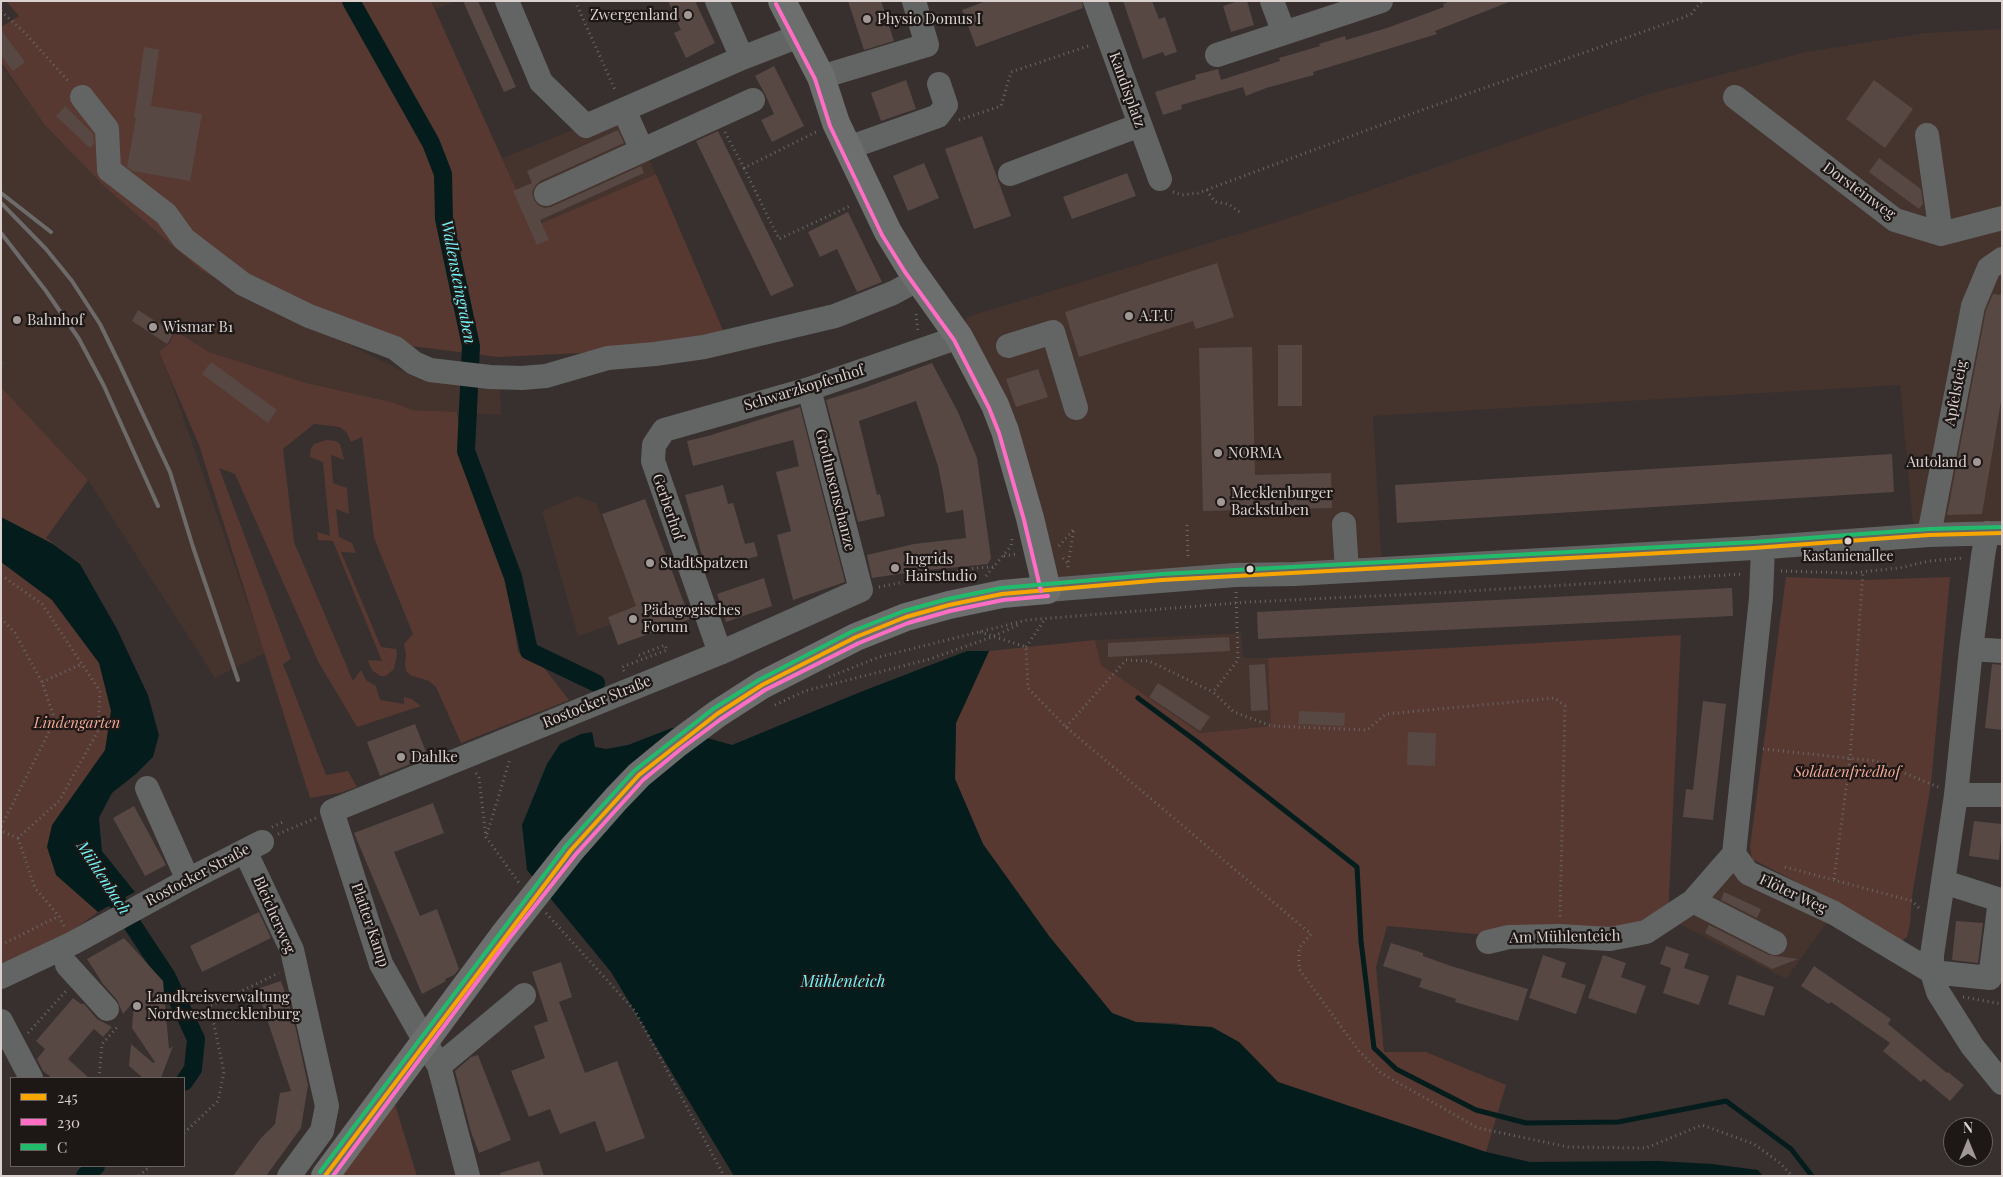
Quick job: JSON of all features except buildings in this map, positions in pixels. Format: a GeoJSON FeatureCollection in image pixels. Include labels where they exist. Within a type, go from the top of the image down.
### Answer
{"type":"FeatureCollection","features":[{"type":"Feature","properties":{"kind":"main road"},"geometry":{"type":"LineString","coordinates":[[325,1176],[509,929],[571,850],[639,776],[678,743],[717,714],[770,697],[856,637],[906,617],[974,599],[1047,590],[1030,518],[1005,431],[995,405],[959,337],[888,232],[836,123],[821,77],[782,1]]}},
{"type":"Feature","properties":{"kind":"street"},"geometry":{"type":"LineString","coordinates":[[507,1],[541,82],[586,126],[742,58],[799,36]]}},
{"type":"Feature","properties":{"kind":"street"},"geometry":{"type":"LineString","coordinates":[[717,1],[742,58]]}},
{"type":"Feature","properties":{"kind":"street"},"geometry":{"type":"LineString","coordinates":[[821,77],[927,45],[914,1]]}},
{"type":"Feature","properties":{"kind":"street","name":"Kandisplatz"},"geometry":{"type":"LineString","coordinates":[[1095,1],[1160,179]]}},
{"type":"Feature","properties":{"kind":"street"},"geometry":{"type":"LineString","coordinates":[[1272,1],[1284,33]]}},
{"type":"Feature","properties":{"kind":"street"},"geometry":{"type":"LineString","coordinates":[[1217,55],[1381,1]]}},
{"type":"Feature","properties":{"kind":"street"},"geometry":{"type":"LineString","coordinates":[[848,148],[938,116],[946,105],[939,84]]}},
{"type":"Feature","properties":{"kind":"street"},"geometry":{"type":"LineString","coordinates":[[82,97],[107,129],[109,170],[166,214],[184,239],[243,284],[309,316],[395,348],[414,363],[430,370],[490,377],[522,378],[546,376],[608,358],[704,347],[835,316],[893,293],[919,279]]}},
{"type":"Feature","properties":{"kind":"street","name":"Dorsteinweg"},"geometry":{"type":"LineString","coordinates":[[1735,97],[1895,220],[1941,234]]}},
{"type":"Feature","properties":{"kind":"street"},"geometry":{"type":"LineString","coordinates":[[546,194],[753,100]]}},
{"type":"Feature","properties":{"kind":"street"},"geometry":{"type":"LineString","coordinates":[[624,110],[642,150]]}},
{"type":"Feature","properties":{"kind":"street"},"geometry":{"type":"LineString","coordinates":[[1010,174],[1140,125]]}},
{"type":"Feature","properties":{"kind":"street"},"geometry":{"type":"LineString","coordinates":[[1928,135],[1941,234],[2002,218]]}},
{"type":"Feature","properties":{"kind":"street","name":"Apfelsteig"},"geometry":{"type":"LineString","coordinates":[[1929,535],[1973,306],[1989,268],[2002,259]]}},
{"type":"Feature","properties":{"kind":"street"},"geometry":{"type":"LineString","coordinates":[[1008,346],[1053,332],[1076,408]]}},
{"type":"Feature","properties":{"kind":"street","name":"Schwarzkopfenhof"},"geometry":{"type":"LineString","coordinates":[[654,445],[664,430],[809,389],[959,337]]}},
{"type":"Feature","properties":{"kind":"street","name":"Grothusenschanze"},"geometry":{"type":"LineString","coordinates":[[809,389],[860,590]]}},
{"type":"Feature","properties":{"kind":"street","name":"Gerberhof"},"geometry":{"type":"LineString","coordinates":[[654,445],[653,461],[661,488],[720,653]]}},
{"type":"Feature","properties":{"kind":"street"},"geometry":{"type":"LineString","coordinates":[[1344,524],[1347,571]]}},
{"type":"Feature","properties":{"kind":"street"},"geometry":{"type":"LineString","coordinates":[[1047,590],[1235,575],[1347,571],[1763,547],[1929,535],[1995,535],[1971,649],[1956,795],[1932,955],[1935,982],[1990,978],[2000,900],[1944,882]]}},
{"type":"Feature","properties":{"kind":"street"},"geometry":{"type":"LineString","coordinates":[[1734,854],[1763,572],[1763,547]]}},
{"type":"Feature","properties":{"kind":"street","name":"Rostocker Straße"},"geometry":{"type":"LineString","coordinates":[[332,811],[720,653],[860,590]]}},
{"type":"Feature","properties":{"kind":"street"},"geometry":{"type":"LineString","coordinates":[[1971,649],[2002,651]]}},
{"type":"Feature","properties":{"kind":"street"},"geometry":{"type":"LineString","coordinates":[[147,788],[188,880]]}},
{"type":"Feature","properties":{"kind":"street"},"geometry":{"type":"LineString","coordinates":[[1956,795],[2002,795]]}},
{"type":"Feature","properties":{"kind":"street","name":"Platter Kamp"},"geometry":{"type":"LineString","coordinates":[[332,811],[381,964],[439,1066],[468,1176]]}},
{"type":"Feature","properties":{"kind":"street","name":"Rostocker Straße"},"geometry":{"type":"LineString","coordinates":[[1,977],[73,943],[259,840]]}},
{"type":"Feature","properties":{"kind":"street","name":"Bleicherweg"},"geometry":{"type":"LineString","coordinates":[[259,840],[292,950],[327,1106],[322,1130],[289,1176]]}},
{"type":"Feature","properties":{"kind":"street","name":"Am Mühlenteich"},"geometry":{"type":"LineString","coordinates":[[1488,942],[1510,937],[1559,936],[1610,939],[1646,932],[1693,901],[1734,854]]}},
{"type":"Feature","properties":{"kind":"street","name":"Flöter Weg"},"geometry":{"type":"LineString","coordinates":[[1734,854],[1748,873],[1834,913],[1935,982],[1972,1046],[2002,1083]]}},
{"type":"Feature","properties":{"kind":"street"},"geometry":{"type":"LineString","coordinates":[[1693,901],[1775,943]]}},
{"type":"Feature","properties":{"kind":"street"},"geometry":{"type":"LineString","coordinates":[[72,972],[114,1016]]}},
{"type":"Feature","properties":{"kind":"street"},"geometry":{"type":"LineString","coordinates":[[439,1066],[524,995]]}},
{"type":"Feature","properties":{"kind":"street"},"geometry":{"type":"LineString","coordinates":[[1,1021],[30,1077]]}},
{"type":"Feature","properties":{"kind":"path"},"geometry":{"type":"LineString","coordinates":[[575,1],[624,110]]}},
{"type":"Feature","properties":{"kind":"path"},"geometry":{"type":"LineString","coordinates":[[1160,179],[1169,191],[1182,195],[1198,193],[1405,116],[1682,18],[1691,14],[1702,1]]}},
{"type":"Feature","properties":{"kind":"path"},"geometry":{"type":"LineString","coordinates":[[1,11],[26,34],[82,97]]}},
{"type":"Feature","properties":{"kind":"path"},"geometry":{"type":"LineString","coordinates":[[954,122],[1001,106],[1011,72],[1109,39]]}},
{"type":"Feature","properties":{"kind":"path"},"geometry":{"type":"LineString","coordinates":[[716,116],[779,239],[871,196]]}},
{"type":"Feature","properties":{"kind":"path"},"geometry":{"type":"LineString","coordinates":[[744,168],[836,123]]}},
{"type":"Feature","properties":{"kind":"path"},"geometry":{"type":"LineString","coordinates":[[1207,190],[1211,198],[1216,202],[1228,204],[1241,213]]}},
{"type":"Feature","properties":{"kind":"path"},"geometry":{"type":"LineString","coordinates":[[916,312],[920,350]]}},
{"type":"Feature","properties":{"kind":"path"},"geometry":{"type":"LineString","coordinates":[[1,398],[5,402]]}},
{"type":"Feature","properties":{"kind":"path"},"geometry":{"type":"LineString","coordinates":[[1187,525],[1188,565]]}},
{"type":"Feature","properties":{"kind":"path"},"geometry":{"type":"LineString","coordinates":[[1055,551],[1074,529],[1068,564]]}},
{"type":"Feature","properties":{"kind":"path"},"geometry":{"type":"LineString","coordinates":[[860,590],[975,568],[994,567],[1011,546],[1014,531]]}},
{"type":"Feature","properties":{"kind":"path"},"geometry":{"type":"LineString","coordinates":[[826,678],[879,657],[1027,620],[1236,604],[1763,572],[1863,572],[1899,568],[1929,561],[1995,535]]}},
{"type":"Feature","properties":{"kind":"path"},"geometry":{"type":"LineString","coordinates":[[1834,879],[1850,758],[1863,572]]}},
{"type":"Feature","properties":{"kind":"path"},"geometry":{"type":"LineString","coordinates":[[1,575],[42,604],[100,691],[98,731],[59,801],[18,838]]}},
{"type":"Feature","properties":{"kind":"path"},"geometry":{"type":"LineString","coordinates":[[1213,692],[1238,660],[1235,575]]}},
{"type":"Feature","properties":{"kind":"path"},"geometry":{"type":"LineString","coordinates":[[1,618],[15,632],[42,682],[55,720],[1,829],[18,838],[34,888],[58,916],[65,929]]}},
{"type":"Feature","properties":{"kind":"path"},"geometry":{"type":"LineString","coordinates":[[1045,619],[1026,647],[1028,688],[1066,727],[1311,934],[1299,948],[1299,969],[1359,1050],[1381,1073],[1478,1128],[1568,1147],[1646,1148],[1702,1125],[1754,1144],[1780,1163],[1792,1176]]}},
{"type":"Feature","properties":{"kind":"path"},"geometry":{"type":"LineString","coordinates":[[770,697],[805,691],[930,659],[992,637],[1027,620]]}},
{"type":"Feature","properties":{"kind":"path"},"geometry":{"type":"LineString","coordinates":[[980,632],[1026,647]]}},
{"type":"Feature","properties":{"kind":"path"},"geometry":{"type":"LineString","coordinates":[[631,688],[622,667],[667,650],[665,645],[637,656]]}},
{"type":"Feature","properties":{"kind":"path"},"geometry":{"type":"LineString","coordinates":[[1066,727],[1126,660],[1149,661],[1213,692],[1234,712],[1272,726],[1367,730],[1386,714],[1555,698],[1565,706],[1559,936]]}},
{"type":"Feature","properties":{"kind":"path"},"geometry":{"type":"LineString","coordinates":[[42,682],[82,664]]}},
{"type":"Feature","properties":{"kind":"path"},"geometry":{"type":"LineString","coordinates":[[770,697],[808,685]]}},
{"type":"Feature","properties":{"kind":"path"},"geometry":{"type":"LineString","coordinates":[[486,837],[514,746],[509,738]]}},
{"type":"Feature","properties":{"kind":"path"},"geometry":{"type":"LineString","coordinates":[[1745,748],[1876,761],[1956,795]]}},
{"type":"Feature","properties":{"kind":"path"},"geometry":{"type":"LineString","coordinates":[[479,778],[486,837],[524,889]]}},
{"type":"Feature","properties":{"kind":"path"},"geometry":{"type":"LineString","coordinates":[[259,840],[332,811]]}},
{"type":"Feature","properties":{"kind":"path"},"geometry":{"type":"LineString","coordinates":[[259,840],[283,822]]}},
{"type":"Feature","properties":{"kind":"path"},"geometry":{"type":"LineString","coordinates":[[1779,866],[1912,901],[1918,908],[1919,917]]}},
{"type":"Feature","properties":{"kind":"path"},"geometry":{"type":"LineString","coordinates":[[544,911],[636,1011],[724,1176]]}},
{"type":"Feature","properties":{"kind":"path"},"geometry":{"type":"LineString","coordinates":[[1,945],[58,916]]}},
{"type":"Feature","properties":{"kind":"path"},"geometry":{"type":"LineString","coordinates":[[185,1132],[218,1101],[224,1072],[210,1006],[295,965]]}},
{"type":"Feature","properties":{"kind":"path"},"geometry":{"type":"LineString","coordinates":[[15,1048],[72,972]]}},
{"type":"Feature","properties":{"kind":"path"},"geometry":{"type":"LineString","coordinates":[[1935,982],[2002,1004]]}},
{"type":"Feature","properties":{"kind":"path"},"geometry":{"type":"LineString","coordinates":[[99,1077],[102,1044],[114,1016]]}},
{"type":"Feature","properties":{"kind":"path"},"geometry":{"type":"LineString","coordinates":[[139,1176],[149,1167]]}},
{"type":"Feature","properties":{"kind":"shaded area"},"geometry":{"type":"Polygon","coordinates":[[[431,1],[456,1],[436,9],[431,1]]]}},
{"type":"Feature","properties":{"kind":"shaded area"},"geometry":{"type":"Polygon","coordinates":[[[1,27],[202,271],[420,380],[500,387],[501,415],[412,410],[395,403],[307,383],[209,352],[176,331],[169,344],[159,353],[170,379],[265,653],[215,678],[88,480],[1,387],[1,65],[27,99],[1,62],[1,27]]]}},
{"type":"Feature","properties":{"kind":"shaded area"},"geometry":{"type":"Polygon","coordinates":[[[2002,29],[2002,533],[1914,536],[1900,385],[1373,416],[1382,569],[1047,590],[959,337],[967,317],[1277,222],[1649,94],[1806,52],[1925,33],[2002,29]]]}},
{"type":"Feature","properties":{"kind":"shaded area"},"geometry":{"type":"Polygon","coordinates":[[[624,110],[656,174],[533,227],[502,158],[624,110]]]}},
{"type":"Feature","properties":{"kind":"shaded area"},"geometry":{"type":"Polygon","coordinates":[[[577,496],[596,503],[613,543],[627,538],[619,560],[629,588],[649,602],[608,617],[611,625],[578,636],[542,511],[577,496]]]}},
{"type":"Feature","properties":{"kind":"shaded area"},"geometry":{"type":"Polygon","coordinates":[[[1241,633],[1243,658],[1268,658],[1272,726],[1200,733],[1100,665],[1095,640],[1241,633]]]}},
{"type":"Feature","properties":{"kind":"shaded area"},"geometry":{"type":"Polygon","coordinates":[[[1734,854],[1834,913],[1786,979],[1668,918],[1734,854]]]}},
{"type":"Feature","properties":{"kind":"green space"},"geometry":{"type":"Polygon","coordinates":[[[6,1],[431,1],[533,227],[656,174],[725,335],[600,352],[498,357],[388,343],[272,307],[202,271],[104,186],[45,125],[1,62],[1,27],[19,16],[6,1]]]}},
{"type":"Feature","properties":{"kind":"green space"},"geometry":{"type":"Polygon","coordinates":[[[176,331],[209,352],[307,383],[395,403],[412,410],[457,412],[463,458],[507,581],[518,652],[541,664],[569,700],[461,743],[436,687],[429,681],[410,675],[406,671],[404,644],[413,634],[374,538],[362,437],[351,442],[347,433],[340,427],[314,424],[283,449],[294,542],[353,681],[361,670],[366,680],[376,686],[380,700],[404,704],[404,697],[412,699],[421,706],[357,727],[319,663],[235,474],[219,468],[291,659],[283,664],[326,775],[348,771],[357,787],[339,793],[310,798],[199,445],[159,352],[169,344],[176,331]]]}},
{"type":"Feature","properties":{"kind":"green space","name":"Lindengarten"},"geometry":{"type":"Polygon","coordinates":[[[1,387],[88,480],[46,538],[80,564],[117,629],[148,695],[159,735],[153,757],[136,774],[112,793],[99,818],[102,851],[135,892],[98,912],[66,935],[1,966],[1,387]]]}},
{"type":"Feature","properties":{"kind":"green space"},"geometry":{"type":"Polygon","coordinates":[[[326,440],[336,441],[340,444],[344,460],[331,455],[333,483],[347,488],[349,514],[336,509],[339,537],[352,543],[356,553],[341,552],[381,647],[396,649],[394,669],[386,676],[380,676],[370,666],[368,660],[382,661],[333,541],[318,540],[317,532],[330,536],[323,462],[310,457],[311,448],[314,444],[326,440]]]}},
{"type":"Feature","properties":{"kind":"green space","name":"Soldatenfriedhof"},"geometry":{"type":"Polygon","coordinates":[[[1786,577],[1863,580],[1950,577],[1931,784],[1912,896],[1910,924],[1907,937],[1896,945],[1832,900],[1752,859],[1750,847],[1786,577]]]}},
{"type":"Feature","properties":{"kind":"green space"},"geometry":{"type":"Polygon","coordinates":[[[1681,635],[1668,918],[1646,932],[1509,937],[1387,926],[1376,967],[1384,1052],[1426,1052],[1506,1085],[1486,1152],[1278,1082],[1239,1042],[1176,1023],[1136,1022],[1112,1013],[1049,936],[983,844],[955,779],[956,723],[989,651],[1095,640],[1101,665],[1200,733],[1271,726],[1268,658],[1681,635]]]}},
{"type":"Feature","properties":{"kind":"green space"},"geometry":{"type":"Polygon","coordinates":[[[390,1088],[417,1176],[325,1176],[390,1088]]]}},
{"type":"Feature","properties":{"kind":"water"},"geometry":{"type":"Polygon","coordinates":[[[1,517],[53,544],[80,564],[117,629],[148,695],[159,735],[153,757],[136,774],[112,793],[99,818],[102,851],[135,892],[98,912],[56,875],[47,847],[52,825],[105,750],[111,711],[99,663],[52,600],[1,562],[1,517]]]}},
{"type":"Feature","properties":{"kind":"water","name":"Mühlenteich"},"geometry":{"type":"Polygon","coordinates":[[[967,651],[989,651],[956,723],[955,779],[983,844],[1049,936],[1112,1013],[1136,1022],[1212,1027],[1239,1042],[1278,1082],[1486,1152],[1530,1162],[1658,1161],[1712,1164],[1758,1170],[1763,1176],[734,1176],[611,972],[527,870],[522,825],[547,764],[560,744],[581,734],[592,732],[595,747],[606,749],[628,745],[672,728],[732,745],[967,651]]]}},
{"type":"Feature","properties":{"kind":"waterway","name":"Wallensteingraben"},"geometry":{"type":"LineString","coordinates":[[351,1],[431,143],[443,174],[444,219],[471,346],[466,451],[513,577],[529,651],[596,683]]}},
{"type":"Feature","properties":{"kind":"waterway"},"geometry":{"type":"LineString","coordinates":[[1138,698],[1357,867],[1361,941],[1374,1048],[1396,1069],[1476,1110],[1526,1123],[1618,1122],[1726,1101],[1791,1149],[1812,1176]]}},
{"type":"Feature","properties":{"kind":"waterway","name":"Mühlenbach"},"geometry":{"type":"LineString","coordinates":[[105,883],[167,977],[196,1039],[193,1069],[185,1081]]}},
{"type":"Feature","properties":{"kind":"waterway","name":"Mühlenbach"},"geometry":{"type":"LineString","coordinates":[[85,1176],[95,1167]]}},
{"type":"Feature","properties":{"kind":"railway"},"geometry":{"type":"LineString","coordinates":[[1,193],[51,232]]}},
{"type":"Feature","properties":{"kind":"railway"},"geometry":{"type":"LineString","coordinates":[[1,203],[46,249],[72,281],[100,324],[170,472],[238,680]]}},
{"type":"Feature","properties":{"kind":"railway"},"geometry":{"type":"LineString","coordinates":[[1,233],[46,291],[79,339],[104,386],[158,506]]}},
{"type":"Feature","properties":{"kind":"transit line","name":"230"},"geometry":{"type":"LineString","coordinates":[[776,4],[815,79],[830,126],[882,235],[905,272],[954,340],[989,408],[999,433],[1024,520],[1041,591]]}},
{"type":"Feature","properties":{"kind":"transit line","name":"C"},"geometry":{"type":"LineString","coordinates":[[320,1172],[566,846],[634,771],[713,709],[759,680],[853,631],[904,611],[948,599],[1001,588],[1162,574],[1754,542],[1929,529],[2002,527]]}},
{"type":"Feature","properties":{"kind":"transit line","name":"245"},"geometry":{"type":"LineString","coordinates":[[325,1176],[571,850],[639,775],[717,714],[762,685],[856,637],[906,617],[949,605],[1002,594],[1162,580],[1754,548],[1929,535],[2002,533]]}},
{"type":"Feature","properties":{"kind":"transit line","name":"230"},"geometry":{"type":"LineString","coordinates":[[333,1176],[508,940],[576,854],[643,780],[682,748],[765,690],[859,643],[908,623],[950,611],[1003,600],[1048,596]]}},
{"type":"Feature","properties":{"kind":"place","name":"Zwergenland"},"geometry":{"type":"Point","coordinates":[688,15]}},
{"type":"Feature","properties":{"kind":"place","name":"Physio Domus I"},"geometry":{"type":"Point","coordinates":[867,19]}},
{"type":"Feature","properties":{"kind":"place","name":"A.T.U"},"geometry":{"type":"Point","coordinates":[1129,316]}},
{"type":"Feature","properties":{"kind":"place","name":"Bahnhof"},"geometry":{"type":"Point","coordinates":[17,320]}},
{"type":"Feature","properties":{"kind":"place","name":"Wismar B1"},"geometry":{"type":"Point","coordinates":[153,327]}},
{"type":"Feature","properties":{"kind":"place","name":"NORMA"},"geometry":{"type":"Point","coordinates":[1218,453]}},
{"type":"Feature","properties":{"kind":"place","name":"Autoland"},"geometry":{"type":"Point","coordinates":[1977,462]}},
{"type":"Feature","properties":{"kind":"place","name":"Mecklenburger Backstuben"},"geometry":{"type":"Point","coordinates":[1221,502]}},
{"type":"Feature","properties":{"kind":"place","name":"Kastanienallee"},"geometry":{"type":"Point","coordinates":[1848,541]}},
{"type":"Feature","properties":{"kind":"place","name":"StadtSpatzen"},"geometry":{"type":"Point","coordinates":[650,563]}},
{"type":"Feature","properties":{"kind":"place","name":"Ingrids Hairstudio"},"geometry":{"type":"Point","coordinates":[895,568]}},
{"type":"Feature","properties":{"kind":"place","name":"Pädagogisches Forum"},"geometry":{"type":"Point","coordinates":[633,619]}},
{"type":"Feature","properties":{"kind":"place","name":"Dahlke"},"geometry":{"type":"Point","coordinates":[401,757]}},
{"type":"Feature","properties":{"kind":"place","name":"Landkreisverwaltung Nordwestmecklenburg"},"geometry":{"type":"Point","coordinates":[137,1006]}}]}
